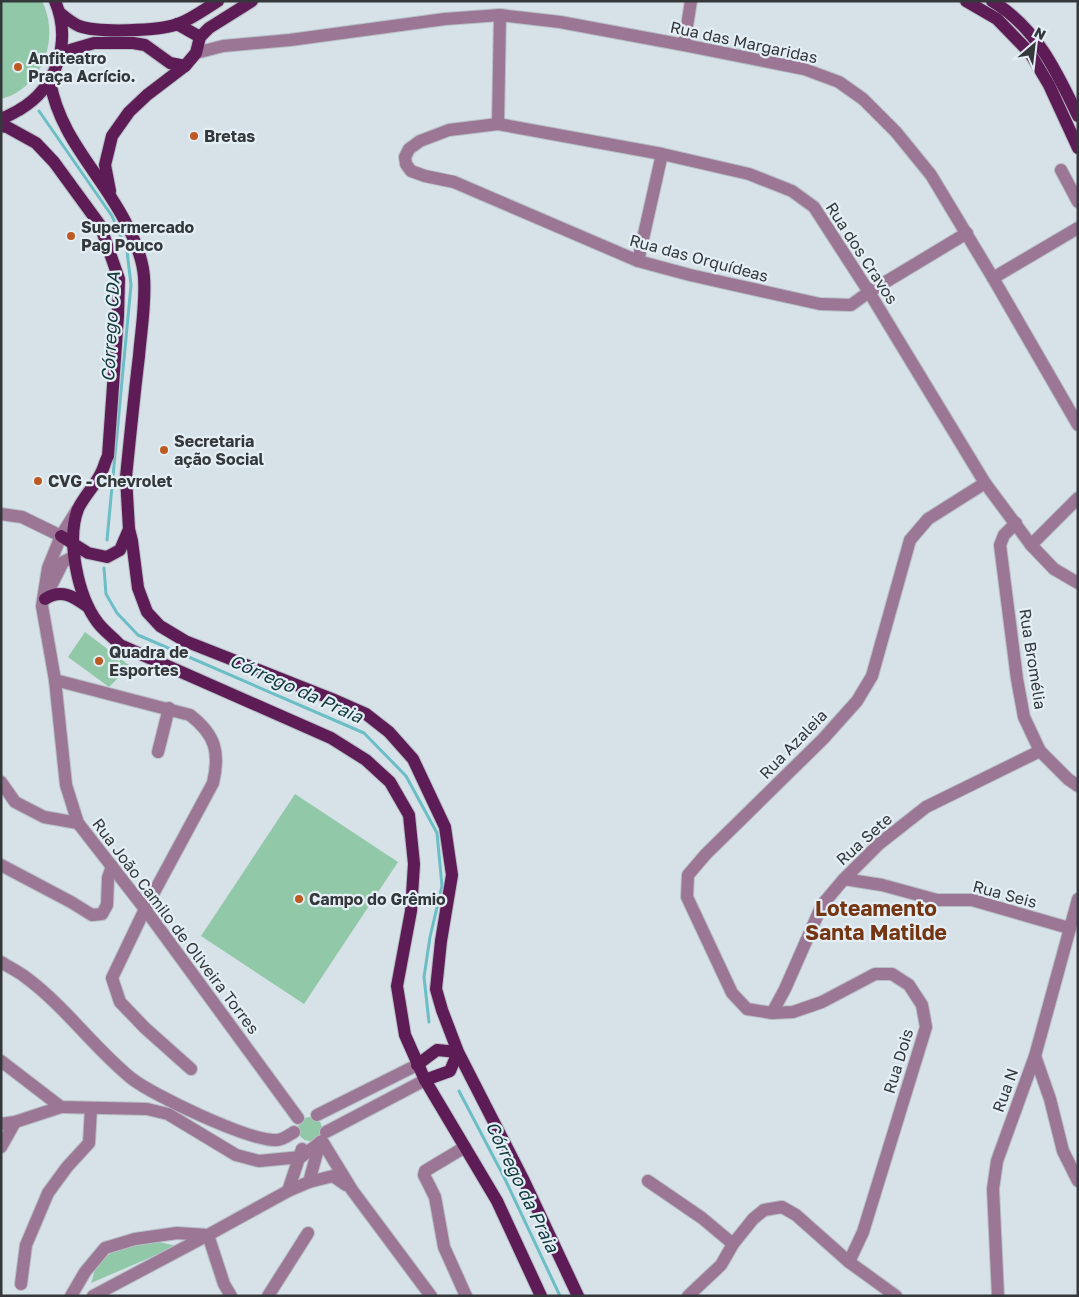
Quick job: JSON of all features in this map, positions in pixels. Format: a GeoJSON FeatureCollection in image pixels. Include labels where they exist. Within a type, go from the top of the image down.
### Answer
{"type":"FeatureCollection","features":[{"type":"Feature","properties":{"kind":"main road"},"geometry":{"type":"LineString","coordinates":[[58,7],[77,25],[91,29],[146,29],[177,24],[218,1]]}},
{"type":"Feature","properties":{"kind":"main road"},"geometry":{"type":"LineString","coordinates":[[111,196],[105,165],[112,136],[129,112],[147,95],[185,66],[209,28],[252,1]]}},
{"type":"Feature","properties":{"kind":"main road"},"geometry":{"type":"LineString","coordinates":[[966,1],[997,19],[1030,53],[1049,85],[1078,148]]}},
{"type":"Feature","properties":{"kind":"main road"},"geometry":{"type":"LineString","coordinates":[[992,1],[1007,10],[1042,46],[1061,78],[1078,116]]}},
{"type":"Feature","properties":{"kind":"main road"},"geometry":{"type":"LineString","coordinates":[[1,118],[31,103],[50,81],[60,53],[63,34],[58,7]]}},
{"type":"Feature","properties":{"kind":"main road"},"geometry":{"type":"LineString","coordinates":[[177,24],[198,44]]}},
{"type":"Feature","properties":{"kind":"main road"},"geometry":{"type":"LineString","coordinates":[[60,53],[94,43],[134,43],[145,45],[170,63],[185,66]]}},
{"type":"Feature","properties":{"kind":"main road"},"geometry":{"type":"LineString","coordinates":[[50,81],[53,98],[64,126],[111,196],[132,235],[144,276],[142,325],[126,477],[129,529],[138,588],[147,612],[160,626],[185,641],[366,714],[390,732],[413,759],[445,827],[452,875],[441,941],[436,989],[458,1052],[524,1181],[578,1296]]}},
{"type":"Feature","properties":{"kind":"main road"},"geometry":{"type":"LineString","coordinates":[[1,126],[36,143],[54,162],[100,224],[119,279],[108,456],[101,473],[79,508],[73,527],[78,576],[88,607],[98,623],[120,644],[331,738],[366,760],[390,782],[409,815],[413,854],[411,911],[397,986],[405,1035],[425,1080],[497,1201],[541,1296]]}},
{"type":"Feature","properties":{"kind":"main road"},"geometry":{"type":"LineString","coordinates":[[61,536],[74,550],[108,557],[120,550],[129,529]]}},
{"type":"Feature","properties":{"kind":"main road"},"geometry":{"type":"LineString","coordinates":[[44,602],[54,595],[68,594],[88,607]]}},
{"type":"Feature","properties":{"kind":"main road"},"geometry":{"type":"LineString","coordinates":[[417,1065],[437,1050],[458,1052]]}},
{"type":"Feature","properties":{"kind":"main road"},"geometry":{"type":"LineString","coordinates":[[425,1080],[450,1071],[458,1052]]}},
{"type":"Feature","properties":{"kind":"street"},"geometry":{"type":"LineString","coordinates":[[684,45],[691,1]]}},
{"type":"Feature","properties":{"kind":"street","name":"Rua das Margaridas"},"geometry":{"type":"LineString","coordinates":[[198,44],[223,46],[290,40],[445,19],[500,15],[560,22],[684,45],[804,69],[839,82],[864,98],[896,132],[931,175],[967,233],[1078,425]]}},
{"type":"Feature","properties":{"kind":"street"},"geometry":{"type":"LineString","coordinates":[[498,124],[500,15]]}},
{"type":"Feature","properties":{"kind":"street","name":"Rua dos Cravos"},"geometry":{"type":"LineString","coordinates":[[409,149],[420,141],[449,130],[498,124],[662,154],[749,174],[792,191],[814,207],[870,292],[985,483],[1031,545],[1054,569],[1078,583]]}},
{"type":"Feature","properties":{"kind":"street","name":"Rua das Orquídeas"},"geometry":{"type":"LineString","coordinates":[[409,149],[405,157],[406,164],[411,171],[454,182],[638,261],[690,275],[820,304],[851,305],[967,233]]}},
{"type":"Feature","properties":{"kind":"street"},"geometry":{"type":"LineString","coordinates":[[638,261],[662,154]]}},
{"type":"Feature","properties":{"kind":"street"},"geometry":{"type":"LineString","coordinates":[[1061,170],[1078,202]]}},
{"type":"Feature","properties":{"kind":"street"},"geometry":{"type":"LineString","coordinates":[[993,278],[1078,228]]}},
{"type":"Feature","properties":{"kind":"street","name":"Rua Azaleia"},"geometry":{"type":"LineString","coordinates":[[772,1013],[747,1009],[732,993],[687,897],[688,875],[706,854],[822,739],[857,701],[872,676],[910,540],[928,519],[985,483]]}},
{"type":"Feature","properties":{"kind":"street"},"geometry":{"type":"LineString","coordinates":[[1031,545],[1078,498]]}},
{"type":"Feature","properties":{"kind":"street","name":"Rua João Camilo de Oliveira Torres"},"geometry":{"type":"LineString","coordinates":[[79,508],[61,536],[48,568],[44,602],[55,680],[66,785],[78,823],[145,910],[298,1118]]}},
{"type":"Feature","properties":{"kind":"street"},"geometry":{"type":"LineString","coordinates":[[1,514],[22,517],[61,536]]}},
{"type":"Feature","properties":{"kind":"street","name":"Rua Bromélia"},"geometry":{"type":"LineString","coordinates":[[1016,523],[1004,534],[1000,545],[1017,679],[1024,717],[1040,751],[1068,779],[1078,786]]}},
{"type":"Feature","properties":{"kind":"street"},"geometry":{"type":"LineString","coordinates":[[44,602],[63,562],[74,550]]}},
{"type":"Feature","properties":{"kind":"street"},"geometry":{"type":"LineString","coordinates":[[55,680],[169,708],[190,715],[202,724],[215,746],[217,764],[212,783],[145,910],[112,978],[120,1002],[145,1028],[191,1069]]}},
{"type":"Feature","properties":{"kind":"street"},"geometry":{"type":"LineString","coordinates":[[158,752],[169,708]]}},
{"type":"Feature","properties":{"kind":"street","name":"Rua Sete"},"geometry":{"type":"LineString","coordinates":[[772,1013],[785,989],[822,906],[844,879],[879,844],[926,807],[1040,751]]}},
{"type":"Feature","properties":{"kind":"street"},"geometry":{"type":"LineString","coordinates":[[1,782],[15,802],[44,817],[78,823]]}},
{"type":"Feature","properties":{"kind":"street"},"geometry":{"type":"LineString","coordinates":[[1,866],[92,915],[102,914],[107,905],[108,878],[112,866]]}},
{"type":"Feature","properties":{"kind":"street","name":"Rua Seis"},"geometry":{"type":"LineString","coordinates":[[844,879],[900,889],[937,900],[972,900],[1069,928]]}},
{"type":"Feature","properties":{"kind":"street","name":"Rua N"},"geometry":{"type":"LineString","coordinates":[[998,1296],[993,1189],[997,1161],[1035,1056],[1078,899]]}},
{"type":"Feature","properties":{"kind":"street"},"geometry":{"type":"LineString","coordinates":[[1,962],[24,976],[51,999],[108,1058],[133,1080],[161,1096],[235,1130],[261,1138],[278,1140],[294,1132]]}},
{"type":"Feature","properties":{"kind":"street","name":"Rua Dois"},"geometry":{"type":"LineString","coordinates":[[772,1013],[793,1012],[822,1002],[875,974],[892,974],[909,985],[922,1005],[926,1027],[863,1232],[849,1262]]}},
{"type":"Feature","properties":{"kind":"street"},"geometry":{"type":"LineString","coordinates":[[1035,1056],[1050,1098],[1063,1151],[1078,1181]]}},
{"type":"Feature","properties":{"kind":"street"},"geometry":{"type":"LineString","coordinates":[[1,1061],[61,1107]]}},
{"type":"Feature","properties":{"kind":"street"},"geometry":{"type":"LineString","coordinates":[[352,1190],[302,1150],[294,1132],[298,1118],[307,1114],[317,1115],[417,1065]]}},
{"type":"Feature","properties":{"kind":"street"},"geometry":{"type":"LineString","coordinates":[[1,1124],[15,1122],[61,1107],[147,1108],[168,1114],[236,1155],[259,1161],[302,1150],[313,1145],[425,1080]]}},
{"type":"Feature","properties":{"kind":"street"},"geometry":{"type":"LineString","coordinates":[[21,1284],[26,1245],[48,1193],[67,1167],[90,1143],[91,1108]]}},
{"type":"Feature","properties":{"kind":"street"},"geometry":{"type":"LineString","coordinates":[[309,1182],[324,1122],[317,1115]]}},
{"type":"Feature","properties":{"kind":"street"},"geometry":{"type":"LineString","coordinates":[[1,1147],[15,1122]]}},
{"type":"Feature","properties":{"kind":"street"},"geometry":{"type":"LineString","coordinates":[[321,1140],[352,1190],[431,1296]]}},
{"type":"Feature","properties":{"kind":"street"},"geometry":{"type":"LineString","coordinates":[[464,1147],[425,1171],[424,1175],[435,1197],[444,1248],[466,1296]]}},
{"type":"Feature","properties":{"kind":"street"},"geometry":{"type":"LineString","coordinates":[[288,1191],[302,1150]]}},
{"type":"Feature","properties":{"kind":"street"},"geometry":{"type":"LineString","coordinates":[[85,1272],[84,1282],[92,1296],[208,1236],[288,1191],[309,1182],[333,1176]]}},
{"type":"Feature","properties":{"kind":"street"},"geometry":{"type":"LineString","coordinates":[[648,1181],[702,1218],[733,1244]]}},
{"type":"Feature","properties":{"kind":"street"},"geometry":{"type":"LineString","coordinates":[[688,1296],[721,1265],[733,1244],[758,1214],[764,1210],[782,1207],[796,1216],[849,1262],[896,1296]]}},
{"type":"Feature","properties":{"kind":"street"},"geometry":{"type":"LineString","coordinates":[[71,1296],[85,1272],[105,1248],[135,1238],[177,1233],[208,1236]]}},
{"type":"Feature","properties":{"kind":"street"},"geometry":{"type":"LineString","coordinates":[[268,1296],[308,1233]]}},
{"type":"Feature","properties":{"kind":"street"},"geometry":{"type":"LineString","coordinates":[[208,1236],[224,1284],[231,1296]]}},
{"type":"Feature","properties":{"kind":"green space"},"geometry":{"type":"Polygon","coordinates":[[[1,1],[42,1],[47,13],[49,39],[47,52],[35,76],[16,93],[1,99],[1,1]]]}},
{"type":"Feature","properties":{"kind":"green space","name":"Quadra de Esportes"},"geometry":{"type":"Polygon","coordinates":[[[85,632],[130,666],[109,687],[68,657],[85,632]]]}},
{"type":"Feature","properties":{"kind":"green space","name":"Campo do Grêmio"},"geometry":{"type":"Polygon","coordinates":[[[295,794],[398,862],[304,1004],[201,936],[295,794]]]}},
{"type":"Feature","properties":{"kind":"green space"},"geometry":{"type":"Polygon","coordinates":[[[310,1117],[318,1121],[322,1129],[318,1137],[310,1141],[302,1137],[298,1129],[302,1121],[310,1117]]]}},
{"type":"Feature","properties":{"kind":"green space"},"geometry":{"type":"Polygon","coordinates":[[[150,1240],[177,1246],[91,1283],[100,1261],[120,1249],[150,1240]]]}},
{"type":"Feature","properties":{"kind":"waterway","name":"Córrego CDA"},"geometry":{"type":"LineString","coordinates":[[39,111],[112,216],[127,251],[131,285],[107,540]]}},
{"type":"Feature","properties":{"kind":"waterway","name":"Córrego da Praia"},"geometry":{"type":"LineString","coordinates":[[104,568],[106,594],[117,613],[138,635],[364,733],[406,776],[437,833],[442,886],[430,937],[424,977],[429,1022]]}},
{"type":"Feature","properties":{"kind":"waterway","name":"Córrego da Praia"},"geometry":{"type":"LineString","coordinates":[[459,1091],[504,1177],[560,1296]]}},
{"type":"Feature","properties":{"kind":"place","name":"Anfiteatro Praça Acrício."},"geometry":{"type":"Point","coordinates":[18,67]}},
{"type":"Feature","properties":{"kind":"place","name":"Bretas"},"geometry":{"type":"Point","coordinates":[194,136]}},
{"type":"Feature","properties":{"kind":"place","name":"Supermercado Pag Pouco"},"geometry":{"type":"Point","coordinates":[71,236]}},
{"type":"Feature","properties":{"kind":"place","name":"Secretaria ação Social"},"geometry":{"type":"Point","coordinates":[164,450]}},
{"type":"Feature","properties":{"kind":"place","name":"CVG - Chevrolet"},"geometry":{"type":"Point","coordinates":[38,481]}},
{"type":"Feature","properties":{"kind":"place","name":"Quadra de Esportes"},"geometry":{"type":"Point","coordinates":[99,661]}},
{"type":"Feature","properties":{"kind":"place","name":"Campo do Grêmio"},"geometry":{"type":"Point","coordinates":[299,899]}},
{"type":"Feature","properties":{"kind":"district","name":"Loteamento Santa Matilde"},"geometry":{"type":"Point","coordinates":[876,921]}}]}
